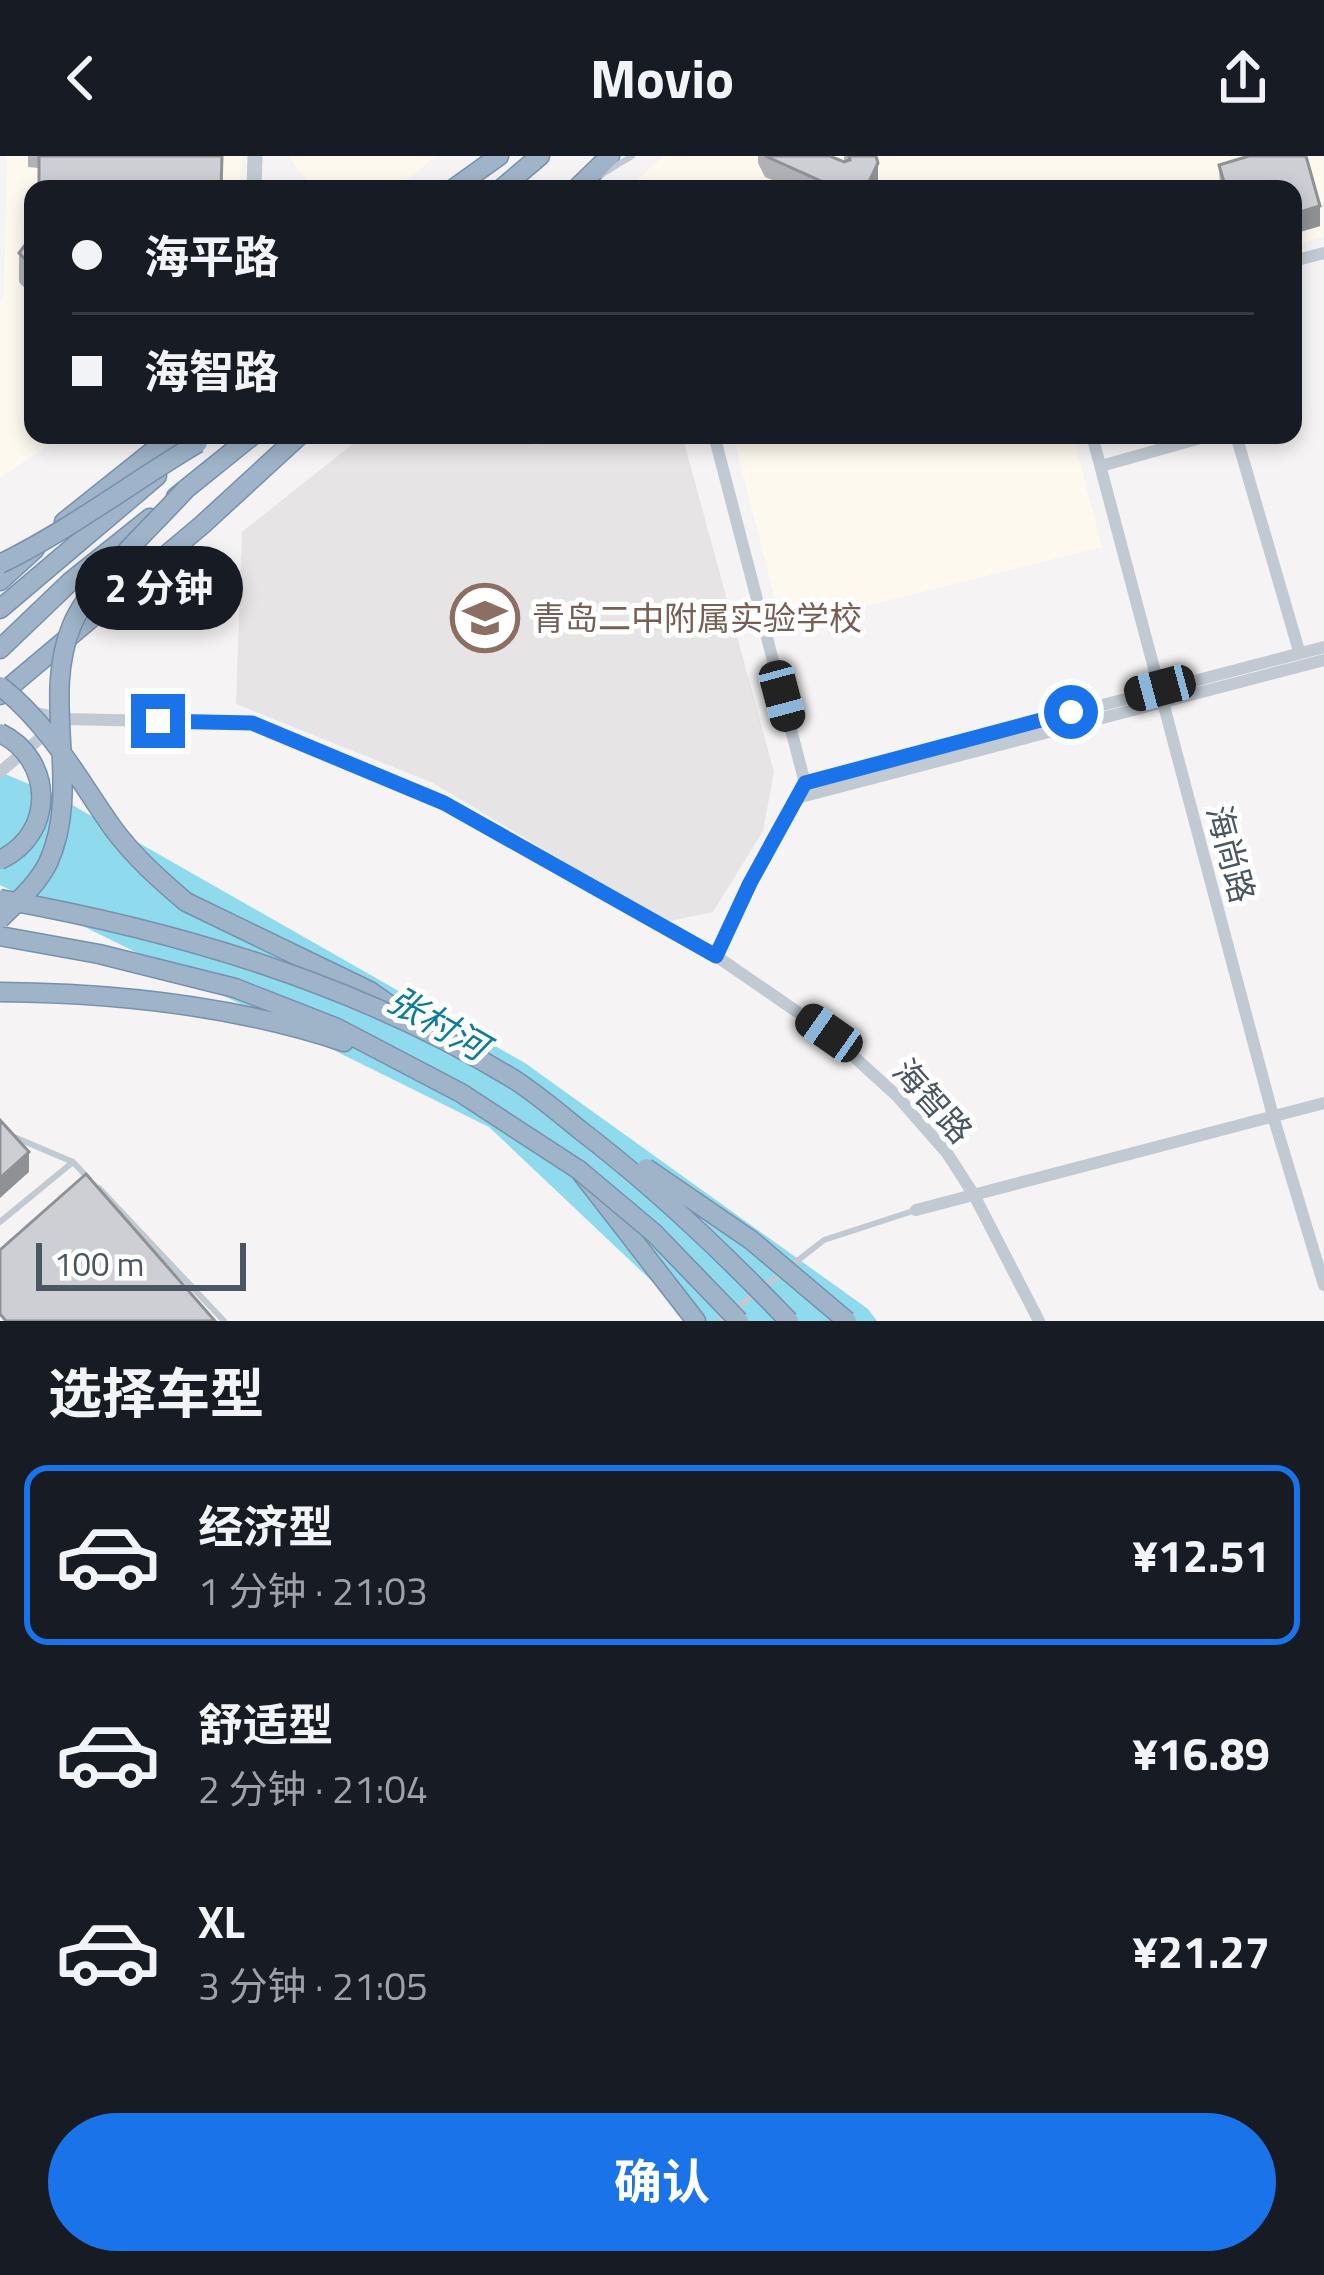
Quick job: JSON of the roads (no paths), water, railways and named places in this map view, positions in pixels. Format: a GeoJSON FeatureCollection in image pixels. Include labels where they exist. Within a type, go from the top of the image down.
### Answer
{"type":"FeatureCollection","features":[{"type":"Feature","properties":{"kind":"highway"},"geometry":{"type":"LineString","coordinates":[[466,180],[499,156]]}},
{"type":"Feature","properties":{"kind":"highway"},"geometry":{"type":"LineString","coordinates":[[512,180],[540,156]]}},
{"type":"Feature","properties":{"kind":"highway"},"geometry":{"type":"LineString","coordinates":[[586,180],[610,156]]}},
{"type":"Feature","properties":{"kind":"highway"},"geometry":{"type":"LineString","coordinates":[[0,580],[79,508],[161,444]]}},
{"type":"Feature","properties":{"kind":"highway"},"geometry":{"type":"LineString","coordinates":[[0,564],[43,543],[195,444]]}},
{"type":"Feature","properties":{"kind":"highway"},"geometry":{"type":"LineString","coordinates":[[0,609],[197,444]]}},
{"type":"Feature","properties":{"kind":"highway"},"geometry":{"type":"LineString","coordinates":[[0,649],[70,582],[242,444]]}},
{"type":"Feature","properties":{"kind":"highway"},"geometry":{"type":"LineString","coordinates":[[0,697],[290,444]]}},
{"type":"Feature","properties":{"kind":"highway"},"geometry":{"type":"LineString","coordinates":[[0,920],[46,867],[56,841],[62,795],[59,685],[72,623],[94,591],[185,490]]}},
{"type":"Feature","properties":{"kind":"highway"},"geometry":{"type":"LineString","coordinates":[[0,686],[53,738],[115,831],[152,874],[185,902],[370,991],[426,1031]]}},
{"type":"Feature","properties":{"kind":"highway"},"geometry":{"type":"LineString","coordinates":[[0,733],[22,745],[34,760],[41,797],[28,838],[0,860]]}},
{"type":"Feature","properties":{"kind":"highway"},"geometry":{"type":"LineString","coordinates":[[0,899],[103,918],[219,951],[322,985],[426,1031],[518,1082],[751,1240],[847,1321]]}},
{"type":"Feature","properties":{"kind":"highway"},"geometry":{"type":"LineString","coordinates":[[0,937],[99,954],[235,988],[338,1028],[461,1093],[579,1170],[654,1233],[739,1321]]}},
{"type":"Feature","properties":{"kind":"highway"},"geometry":{"type":"LineString","coordinates":[[0,992],[150,999],[292,1027],[413,1068]]}},
{"type":"Feature","properties":{"kind":"highway"},"geometry":{"type":"LineString","coordinates":[[518,1082],[645,1180],[789,1321]]}},
{"type":"Feature","properties":{"kind":"highway"},"geometry":{"type":"LineString","coordinates":[[579,1170],[696,1321]]}},
{"type":"Feature","properties":{"kind":"street"},"geometry":{"type":"LineString","coordinates":[[716,444],[805,783],[716,956]]}},
{"type":"Feature","properties":{"kind":"street","name":"海尚路"},"geometry":{"type":"LineString","coordinates":[[1095,444],[1273,1116],[1324,1286]]}},
{"type":"Feature","properties":{"kind":"street"},"geometry":{"type":"LineString","coordinates":[[1101,466],[1179,444]]}},
{"type":"Feature","properties":{"kind":"street"},"geometry":{"type":"LineString","coordinates":[[1239,444],[1299,651]]}},
{"type":"Feature","properties":{"kind":"street"},"geometry":{"type":"LineString","coordinates":[[797,798],[1324,647]]}},
{"type":"Feature","properties":{"kind":"street"},"geometry":{"type":"LineString","coordinates":[[805,783],[1161,694],[1324,660]]}},
{"type":"Feature","properties":{"kind":"street","name":"海智路"},"geometry":{"type":"LineString","coordinates":[[0,697],[47,718],[252,723],[444,803],[716,956],[829,1033],[897,1096],[947,1153],[974,1195],[1039,1321]]}},
{"type":"Feature","properties":{"kind":"street"},"geometry":{"type":"LineString","coordinates":[[0,772],[64,719]]}},
{"type":"Feature","properties":{"kind":"street"},"geometry":{"type":"LineString","coordinates":[[916,1210],[1324,1102]]}},
{"type":"Feature","properties":{"kind":"lane"},"geometry":{"type":"LineString","coordinates":[[592,180],[632,156]]}},
{"type":"Feature","properties":{"kind":"lane"},"geometry":{"type":"LineString","coordinates":[[0,1131],[73,1162],[224,1321]]}},
{"type":"Feature","properties":{"kind":"lane"},"geometry":{"type":"LineString","coordinates":[[0,1222],[73,1162]]}},
{"type":"Feature","properties":{"kind":"lane"},"geometry":{"type":"LineString","coordinates":[[720,1321],[824,1240],[916,1210]]}},
{"type":"Feature","properties":{"kind":"water","name":"张村河"},"geometry":{"type":"Polygon","coordinates":[[[0,772],[53,794],[525,1063],[868,1309],[877,1321],[694,1321],[489,1127],[0,885],[0,772]]]}},
{"type":"Feature","properties":{"kind":"place","name":"青岛二中附属实验学校"},"geometry":{"type":"Point","coordinates":[485,618]}}]}
